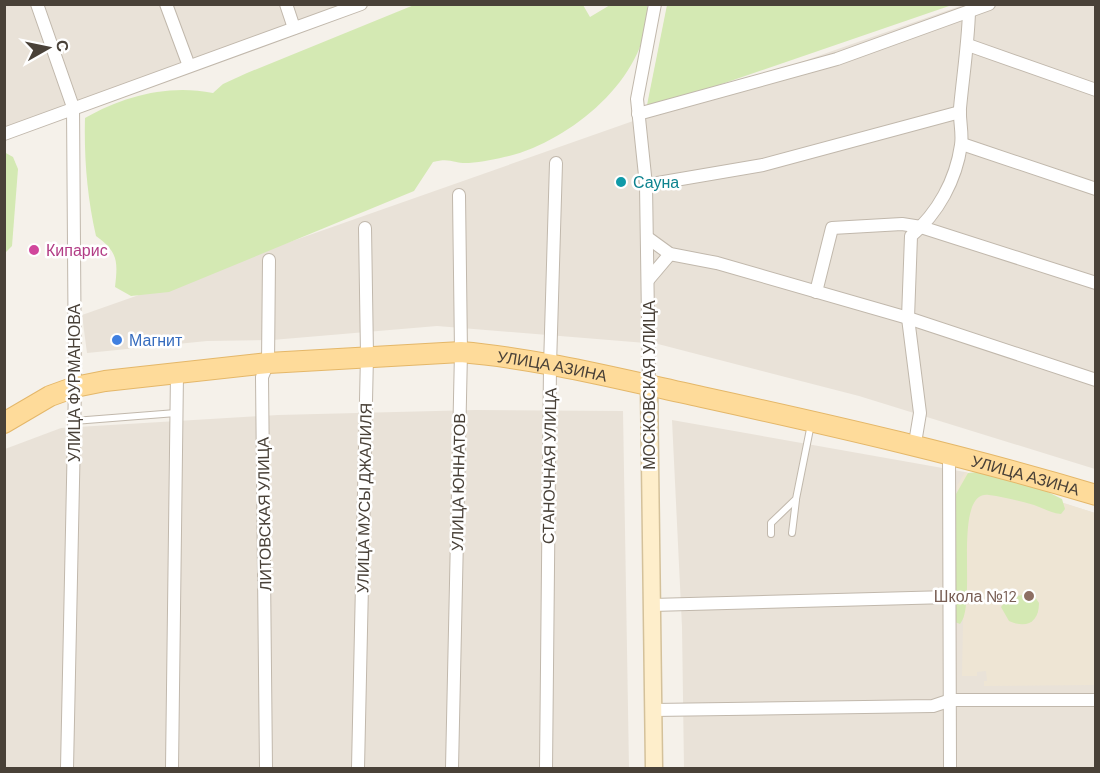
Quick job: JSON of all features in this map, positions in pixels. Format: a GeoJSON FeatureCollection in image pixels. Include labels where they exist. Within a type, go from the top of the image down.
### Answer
{"type":"FeatureCollection","features":[{"type":"Feature","properties":{"kind":"main road","name":"УЛИЦА АЗИНА"},"geometry":{"type":"LineString","coordinates":[[4,423],[50,396],[75,387],[268,363],[367,355],[461,352],[649,385],[915,443],[1095,495]]}},
{"type":"Feature","properties":{"kind":"street","name":"УЛИЦА ФУРМАНОВА"},"geometry":{"type":"LineString","coordinates":[[37,4],[73,107],[75,387],[67,768]]}},
{"type":"Feature","properties":{"kind":"street"},"geometry":{"type":"LineString","coordinates":[[166,4],[189,66]]}},
{"type":"Feature","properties":{"kind":"street"},"geometry":{"type":"LineString","coordinates":[[285,4],[294,28]]}},
{"type":"Feature","properties":{"kind":"street"},"geometry":{"type":"LineString","coordinates":[[4,134],[361,4]]}},
{"type":"Feature","properties":{"kind":"street","name":"МОСКОВСКАЯ УЛИЦА"},"geometry":{"type":"LineString","coordinates":[[654,768],[648,238],[646,184],[637,99],[655,4]]}},
{"type":"Feature","properties":{"kind":"street"},"geometry":{"type":"LineString","coordinates":[[638,114],[837,59],[989,4]]}},
{"type":"Feature","properties":{"kind":"street"},"geometry":{"type":"LineString","coordinates":[[915,443],[920,413],[908,318],[911,236],[921,227],[944,197],[962,144],[960,112],[968,45],[969,12]]}},
{"type":"Feature","properties":{"kind":"street"},"geometry":{"type":"LineString","coordinates":[[968,45],[1095,90]]}},
{"type":"Feature","properties":{"kind":"street"},"geometry":{"type":"LineString","coordinates":[[646,184],[763,165],[960,112]]}},
{"type":"Feature","properties":{"kind":"street"},"geometry":{"type":"LineString","coordinates":[[962,144],[1095,189]]}},
{"type":"Feature","properties":{"kind":"street","name":"СТАНОЧНАЯ УЛИЦА"},"geometry":{"type":"LineString","coordinates":[[546,768],[550,366],[556,163]]}},
{"type":"Feature","properties":{"kind":"street","name":"УЛИЦА ЮННАТОВ"},"geometry":{"type":"LineString","coordinates":[[452,768],[461,352],[459,195]]}},
{"type":"Feature","properties":{"kind":"street"},"geometry":{"type":"LineString","coordinates":[[816,292],[832,228],[902,224],[921,227],[1095,283]]}},
{"type":"Feature","properties":{"kind":"street","name":"УЛИЦА МУСЫ ДЖАЛИЛЯ"},"geometry":{"type":"LineString","coordinates":[[358,768],[367,355],[365,228]]}},
{"type":"Feature","properties":{"kind":"street"},"geometry":{"type":"LineString","coordinates":[[648,238],[670,254],[717,263],[908,318],[1095,380]]}},
{"type":"Feature","properties":{"kind":"street"},"geometry":{"type":"LineString","coordinates":[[648,280],[670,254]]}},
{"type":"Feature","properties":{"kind":"street","name":"ЛИТОВСКАЯ УЛИЦА"},"geometry":{"type":"LineString","coordinates":[[266,768],[262,377],[268,363],[269,260]]}},
{"type":"Feature","properties":{"kind":"street"},"geometry":{"type":"LineString","coordinates":[[172,768],[177,373]]}},
{"type":"Feature","properties":{"kind":"street"},"geometry":{"type":"LineString","coordinates":[[949,453],[950,768]]}},
{"type":"Feature","properties":{"kind":"street"},"geometry":{"type":"LineString","coordinates":[[652,605],[949,597]]}},
{"type":"Feature","properties":{"kind":"street"},"geometry":{"type":"LineString","coordinates":[[653,710],[933,706],[951,700],[1095,700]]}},
{"type":"Feature","properties":{"kind":"lane"},"geometry":{"type":"LineString","coordinates":[[74,421],[177,413]]}},
{"type":"Feature","properties":{"kind":"lane"},"geometry":{"type":"LineString","coordinates":[[792,533],[796,500],[812,421]]}},
{"type":"Feature","properties":{"kind":"lane"},"geometry":{"type":"LineString","coordinates":[[771,534],[771,523],[796,500]]}},
{"type":"Feature","properties":{"kind":"shaded area"},"geometry":{"type":"Polygon","coordinates":[[[5,5],[356,5],[5,136],[5,5]]]}},
{"type":"Feature","properties":{"kind":"shaded area"},"geometry":{"type":"Polygon","coordinates":[[[963,5],[1095,5],[1095,469],[859,396],[658,344],[437,326],[272,340],[207,341],[87,353],[82,315],[963,5]]]}},
{"type":"Feature","properties":{"kind":"shaded area"},"geometry":{"type":"Polygon","coordinates":[[[475,410],[623,411],[629,768],[5,768],[5,449],[61,428],[278,415],[475,410]]]}},
{"type":"Feature","properties":{"kind":"shaded area"},"geometry":{"type":"Polygon","coordinates":[[[672,420],[965,472],[1095,513],[1095,768],[684,768],[682,627],[672,420]]]}},
{"type":"Feature","properties":{"kind":"shaded area","name":"Школа №12"},"geometry":{"type":"Polygon","coordinates":[[[965,472],[1095,513],[1095,685],[984,686],[984,681],[987,681],[986,671],[977,672],[977,676],[962,676],[965,521],[958,521],[957,486],[965,472]]]}},
{"type":"Feature","properties":{"kind":"green space"},"geometry":{"type":"Polygon","coordinates":[[[414,5],[583,5],[590,17],[610,5],[647,5],[645,31],[636,56],[622,79],[603,101],[558,136],[509,156],[469,163],[444,160],[433,162],[414,191],[169,292],[131,296],[115,287],[115,258],[109,247],[96,236],[90,206],[85,118],[115,104],[147,94],[180,90],[213,93],[223,84],[247,73],[414,5]]]}},
{"type":"Feature","properties":{"kind":"green space"},"geometry":{"type":"Polygon","coordinates":[[[667,5],[952,5],[646,110],[667,5]]]}},
{"type":"Feature","properties":{"kind":"green space"},"geometry":{"type":"Polygon","coordinates":[[[4,152],[13,157],[18,169],[12,246],[5,253],[4,152]]]}},
{"type":"Feature","properties":{"kind":"green space"},"geometry":{"type":"Polygon","coordinates":[[[978,472],[1042,489],[1062,499],[1065,509],[1061,514],[1000,497],[989,495],[978,498],[971,510],[968,529],[967,595],[965,613],[960,624],[955,622],[952,501],[968,473],[978,472]]]}},
{"type":"Feature","properties":{"kind":"green space"},"geometry":{"type":"Polygon","coordinates":[[[1022,595],[1035,597],[1039,603],[1037,615],[1026,624],[1009,621],[1001,607],[1008,598],[1022,595]]]}},
{"type":"Feature","properties":{"kind":"place","name":"Сауна"},"geometry":{"type":"Point","coordinates":[621,182]}},
{"type":"Feature","properties":{"kind":"place","name":"Кипарис"},"geometry":{"type":"Point","coordinates":[34,250]}},
{"type":"Feature","properties":{"kind":"place","name":"Магнит"},"geometry":{"type":"Point","coordinates":[117,340]}},
{"type":"Feature","properties":{"kind":"place","name":"Школа №12"},"geometry":{"type":"Point","coordinates":[1029,596]}}]}
